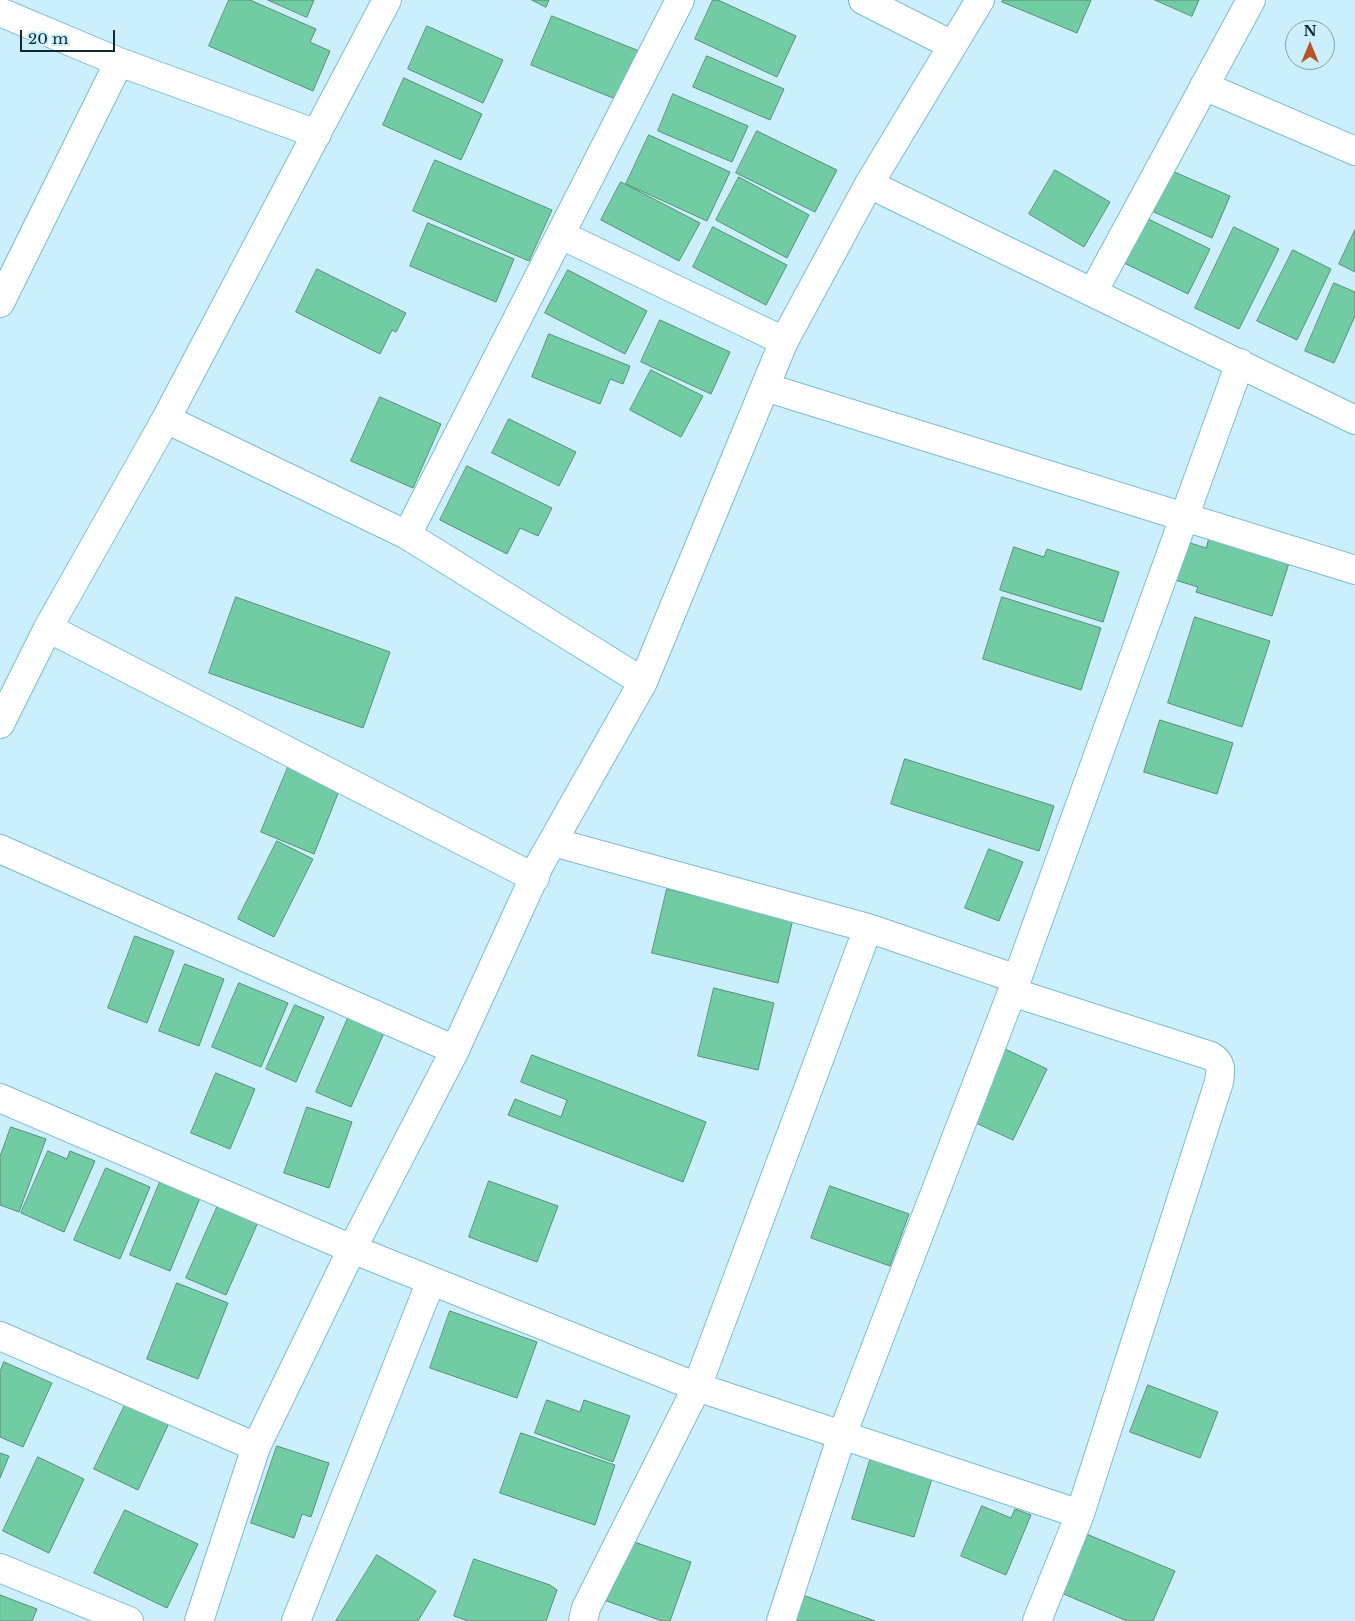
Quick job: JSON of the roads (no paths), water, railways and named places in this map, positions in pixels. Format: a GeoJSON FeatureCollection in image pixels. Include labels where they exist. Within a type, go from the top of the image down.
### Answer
{"type":"FeatureCollection","features":[{"type":"Feature","properties":{"kind":"street"},"geometry":{"type":"LineString","coordinates":[[0,724],[48,628],[166,419],[386,0]]}},
{"type":"Feature","properties":{"kind":"street"},"geometry":{"type":"LineString","coordinates":[[407,535],[680,0]]}},
{"type":"Feature","properties":{"kind":"street"},"geometry":{"type":"LineString","coordinates":[[863,0],[952,45]]}},
{"type":"Feature","properties":{"kind":"street"},"geometry":{"type":"LineString","coordinates":[[198,1621],[256,1447],[352,1249],[456,1050],[552,842],[642,682],[784,341],[869,184],[980,0]]}},
{"type":"Feature","properties":{"kind":"street"},"geometry":{"type":"LineString","coordinates":[[1094,292],[1251,0]]}},
{"type":"Feature","properties":{"kind":"street"},"geometry":{"type":"LineString","coordinates":[[0,12],[119,62],[317,134]]}},
{"type":"Feature","properties":{"kind":"street"},"geometry":{"type":"LineString","coordinates":[[0,303],[119,62]]}},
{"type":"Feature","properties":{"kind":"street"},"geometry":{"type":"LineString","coordinates":[[1204,86],[1355,151]]}},
{"type":"Feature","properties":{"kind":"street"},"geometry":{"type":"LineString","coordinates":[[869,184],[1355,420]]}},
{"type":"Feature","properties":{"kind":"street"},"geometry":{"type":"LineString","coordinates":[[561,235],[784,341]]}},
{"type":"Feature","properties":{"kind":"street"},"geometry":{"type":"LineString","coordinates":[[781,1621],[842,1435],[1014,986],[1240,363]]}},
{"type":"Feature","properties":{"kind":"street"},"geometry":{"type":"LineString","coordinates":[[765,387],[1355,570]]}},
{"type":"Feature","properties":{"kind":"street"},"geometry":{"type":"LineString","coordinates":[[166,419],[407,535],[642,682]]}},
{"type":"Feature","properties":{"kind":"street"},"geometry":{"type":"LineString","coordinates":[[48,628],[535,878]]}},
{"type":"Feature","properties":{"kind":"street"},"geometry":{"type":"LineString","coordinates":[[552,842],[868,928],[1014,986],[1211,1056],[1217,1060],[1221,1067],[1219,1082],[1080,1514],[1041,1620]]}},
{"type":"Feature","properties":{"kind":"street"},"geometry":{"type":"LineString","coordinates":[[0,849],[456,1050]]}},
{"type":"Feature","properties":{"kind":"street"},"geometry":{"type":"LineString","coordinates":[[583,1621],[586,1608],[697,1387],[868,928]]}},
{"type":"Feature","properties":{"kind":"street"},"geometry":{"type":"LineString","coordinates":[[0,1098],[352,1249],[697,1387],[1080,1514]]}},
{"type":"Feature","properties":{"kind":"street"},"geometry":{"type":"LineString","coordinates":[[296,1621],[431,1281]]}},
{"type":"Feature","properties":{"kind":"street"},"geometry":{"type":"LineString","coordinates":[[0,1336],[256,1447]]}},
{"type":"Feature","properties":{"kind":"street"},"geometry":{"type":"LineString","coordinates":[[0,1568],[129,1621]]}}]}
